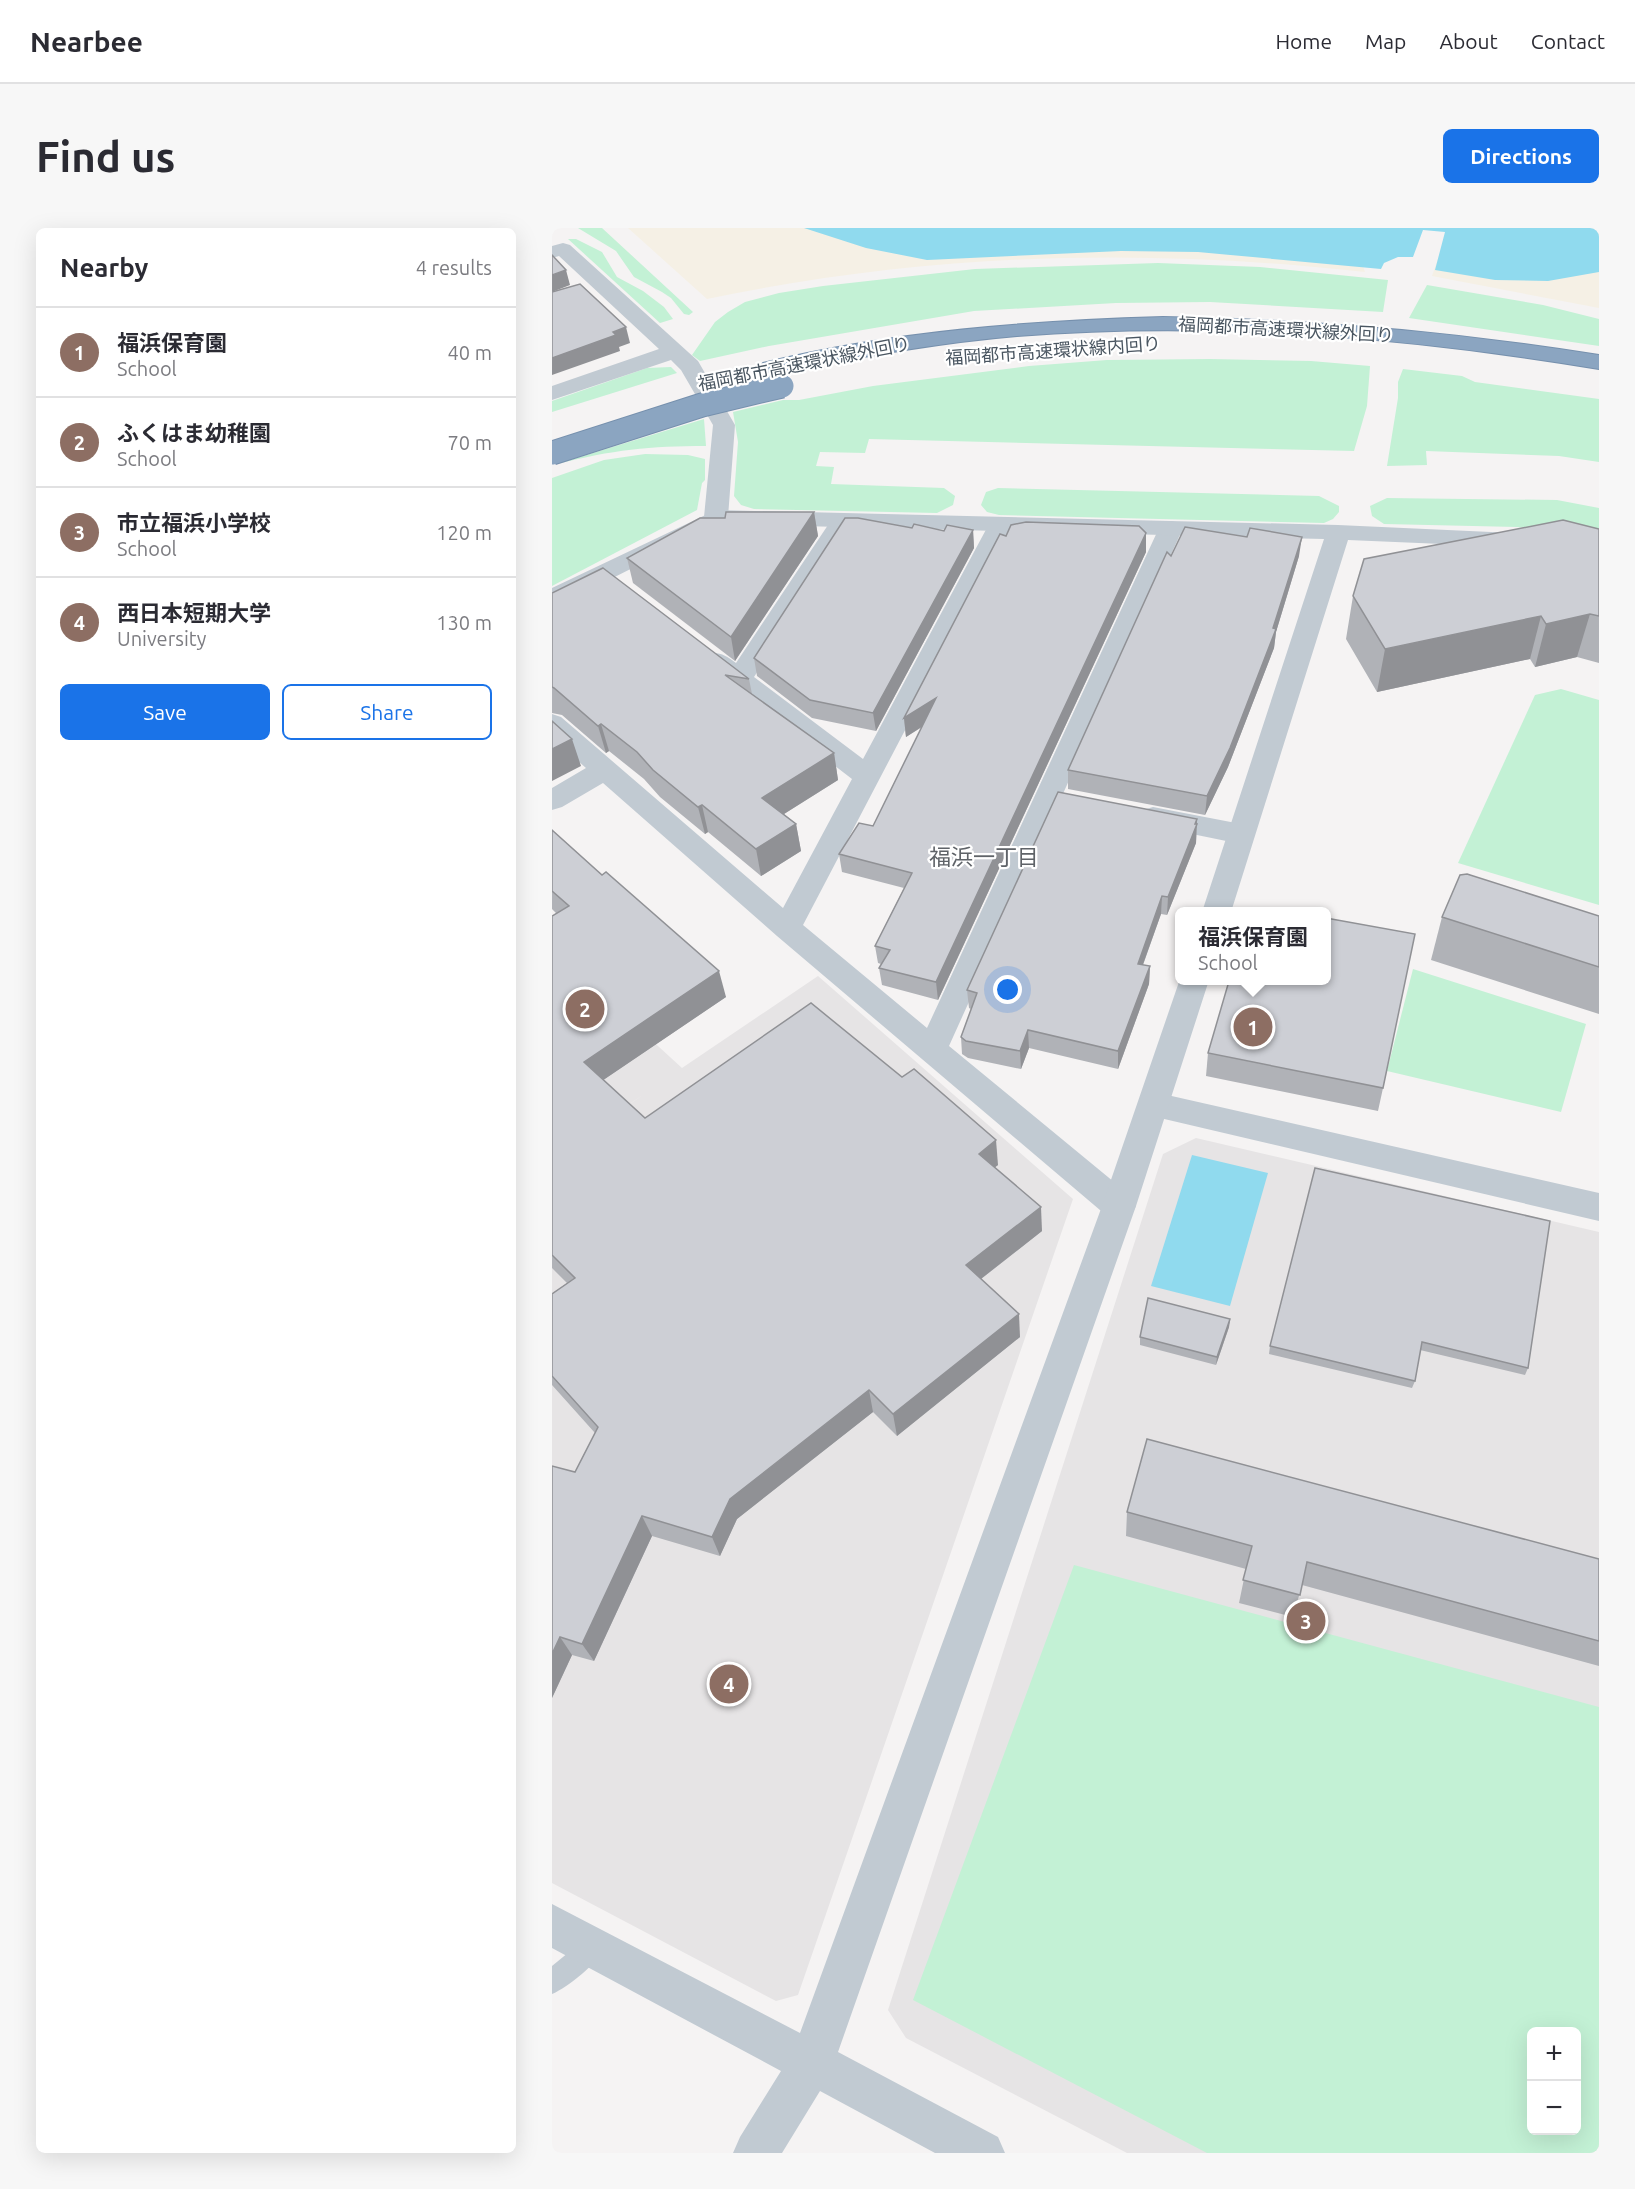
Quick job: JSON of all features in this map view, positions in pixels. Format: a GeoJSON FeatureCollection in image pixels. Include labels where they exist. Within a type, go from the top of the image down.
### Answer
{"type":"FeatureCollection","features":[{"type":"Feature","properties":{"kind":"highway","name":"福岡都市高速環状線内回り"},"geometry":{"type":"LineString","coordinates":[[552,453],[702,405],[777,377],[867,369],[1022,350],[1251,334],[1409,356],[1571,368],[1599,383]]}},
{"type":"Feature","properties":{"kind":"highway"},"geometry":{"type":"LineString","coordinates":[[1571,368],[1599,362]]}},
{"type":"Feature","properties":{"kind":"highway","name":"福岡都市高速環状線外回り"},"geometry":{"type":"LineString","coordinates":[[679,390],[777,377]]}},
{"type":"Feature","properties":{"kind":"street"},"geometry":{"type":"LineString","coordinates":[[552,252],[563,249],[591,288],[690,366],[724,425],[716,517]]}},
{"type":"Feature","properties":{"kind":"street"},"geometry":{"type":"LineString","coordinates":[[552,393],[672,352]]}},
{"type":"Feature","properties":{"kind":"street"},"geometry":{"type":"LineString","coordinates":[[552,598],[611,581],[716,517],[1338,532],[1514,540],[1599,547]]}},
{"type":"Feature","properties":{"kind":"street"},"geometry":{"type":"LineString","coordinates":[[739,679],[842,521]]}},
{"type":"Feature","properties":{"kind":"street"},"geometry":{"type":"LineString","coordinates":[[787,928],[1001,524]]}},
{"type":"Feature","properties":{"kind":"street"},"geometry":{"type":"LineString","coordinates":[[932,1050],[1060,799],[1171,528]]}},
{"type":"Feature","properties":{"kind":"street"},"geometry":{"type":"LineString","coordinates":[[1218,907],[1338,532]]}},
{"type":"Feature","properties":{"kind":"street"},"geometry":{"type":"LineString","coordinates":[[693,644],[866,776]]}},
{"type":"Feature","properties":{"kind":"street"},"geometry":{"type":"LineString","coordinates":[[552,723],[787,928],[1119,1206]]}},
{"type":"Feature","properties":{"kind":"street"},"geometry":{"type":"LineString","coordinates":[[552,800],[606,769]]}},
{"type":"Feature","properties":{"kind":"street"},"geometry":{"type":"LineString","coordinates":[[1128,812],[1241,834]]}},
{"type":"Feature","properties":{"kind":"street"},"geometry":{"type":"LineString","coordinates":[[756,2153],[811,2064],[1119,1206],[1193,985]]}},
{"type":"Feature","properties":{"kind":"street"},"geometry":{"type":"LineString","coordinates":[[1154,1105],[1599,1208]]}},
{"type":"Feature","properties":{"kind":"street"},"geometry":{"type":"LineString","coordinates":[[552,1925],[982,2153]]}},
{"type":"Feature","properties":{"kind":"lane"},"geometry":{"type":"LineString","coordinates":[[552,1983],[593,1947]]}},
{"type":"Feature","properties":{"kind":"shaded area"},"geometry":{"type":"Polygon","coordinates":[[[552,949],[682,1068],[818,976],[1073,1199],[798,1995],[776,2001],[552,1883],[552,1157],[643,1095],[552,1155],[552,949]]]}},
{"type":"Feature","properties":{"kind":"shaded area"},"geometry":{"type":"Polygon","coordinates":[[[1196,1138],[1599,1232],[1599,2153],[1127,2153],[906,2038],[888,2010],[1163,1154],[1196,1138]]]}},
{"type":"Feature","properties":{"kind":"green space"},"geometry":{"type":"Polygon","coordinates":[[[578,228],[602,228],[693,312],[689,315],[684,314],[671,298],[634,277],[616,251],[578,228]]]}},
{"type":"Feature","properties":{"kind":"green space"},"geometry":{"type":"Polygon","coordinates":[[[568,239],[576,239],[602,252],[617,277],[643,291],[664,307],[673,319],[660,323],[568,239]]]}},
{"type":"Feature","properties":{"kind":"green space"},"geometry":{"type":"Polygon","coordinates":[[[1158,263],[1260,267],[1388,280],[1383,312],[1210,302],[1116,303],[974,311],[769,346],[700,361],[692,355],[715,322],[728,312],[745,302],[779,293],[975,269],[1158,263]]]}},
{"type":"Feature","properties":{"kind":"green space"},"geometry":{"type":"Polygon","coordinates":[[[1427,285],[1543,305],[1599,319],[1599,346],[1409,318],[1427,285]]]}},
{"type":"Feature","properties":{"kind":"green space"},"geometry":{"type":"Polygon","coordinates":[[[1107,360],[1311,361],[1370,366],[1367,406],[1354,451],[869,439],[865,453],[820,452],[816,466],[834,467],[831,484],[944,488],[955,496],[953,505],[937,513],[754,509],[741,505],[734,496],[738,442],[733,412],[783,400],[799,400],[873,386],[1029,366],[1107,360]]]}},
{"type":"Feature","properties":{"kind":"green space"},"geometry":{"type":"Polygon","coordinates":[[[671,367],[677,373],[552,412],[552,401],[647,368],[671,367]]]}},
{"type":"Feature","properties":{"kind":"green space"},"geometry":{"type":"Polygon","coordinates":[[[1403,369],[1462,376],[1475,382],[1599,399],[1599,462],[1559,456],[1426,451],[1427,465],[1387,466],[1398,398],[1398,382],[1403,369]]]}},
{"type":"Feature","properties":{"kind":"green space"},"geometry":{"type":"Polygon","coordinates":[[[704,419],[706,446],[631,450],[557,464],[704,419]]]}},
{"type":"Feature","properties":{"kind":"green space"},"geometry":{"type":"Polygon","coordinates":[[[645,454],[688,455],[705,459],[705,480],[702,483],[697,510],[552,586],[552,478],[604,460],[645,454]]]}},
{"type":"Feature","properties":{"kind":"green space"},"geometry":{"type":"Polygon","coordinates":[[[998,488],[1319,496],[1339,506],[1339,512],[1333,519],[1324,523],[999,515],[987,512],[981,505],[986,492],[998,488]]]}},
{"type":"Feature","properties":{"kind":"green space"},"geometry":{"type":"Polygon","coordinates":[[[1387,498],[1557,500],[1599,508],[1599,537],[1517,527],[1384,524],[1372,516],[1370,506],[1387,498]]]}},
{"type":"Feature","properties":{"kind":"green space"},"geometry":{"type":"Polygon","coordinates":[[[1561,689],[1599,700],[1599,905],[1458,863],[1535,695],[1561,689]]]}},
{"type":"Feature","properties":{"kind":"green space"},"geometry":{"type":"Polygon","coordinates":[[[1413,969],[1586,1024],[1561,1112],[1387,1071],[1413,969]]]}},
{"type":"Feature","properties":{"kind":"green space"},"geometry":{"type":"Polygon","coordinates":[[[1074,1565],[1599,1707],[1599,2153],[1207,2153],[913,2000],[1074,1565]]]}},
{"type":"Feature","properties":{"kind":"sand"},"geometry":{"type":"Polygon","coordinates":[[[628,228],[1252,228],[1360,257],[1365,272],[1199,259],[1117,257],[1035,259],[872,272],[707,299],[628,228]]]}},
{"type":"Feature","properties":{"kind":"sand"},"geometry":{"type":"Polygon","coordinates":[[[1599,228],[1599,308],[1432,276],[1448,230],[1599,228]]]}},
{"type":"Feature","properties":{"kind":"water"},"geometry":{"type":"Polygon","coordinates":[[[804,228],[1599,228],[1599,272],[1548,281],[1495,280],[1435,270],[1445,232],[1423,230],[1413,257],[1398,257],[1384,263],[1381,269],[1198,252],[1121,251],[927,260],[866,248],[804,228]]]}},
{"type":"Feature","properties":{"kind":"water"},"geometry":{"type":"Polygon","coordinates":[[[1192,1155],[1268,1173],[1230,1306],[1151,1286],[1192,1155]]]}},
{"type":"Feature","properties":{"kind":"building"},"geometry":{"type":"Polygon","coordinates":[[[552,255],[566,270],[552,275],[552,255]]]}},
{"type":"Feature","properties":{"kind":"building"},"geometry":{"type":"Polygon","coordinates":[[[580,284],[626,327],[613,332],[616,335],[552,358],[552,292],[580,284]]]}},
{"type":"Feature","properties":{"kind":"building"},"geometry":{"type":"Polygon","coordinates":[[[726,512],[814,512],[731,637],[627,558],[700,518],[725,518],[726,512]]]}},
{"type":"Feature","properties":{"kind":"building"},"geometry":{"type":"Polygon","coordinates":[[[845,518],[858,518],[912,528],[914,524],[944,531],[947,525],[973,530],[873,713],[810,700],[754,658],[845,518]]]}},
{"type":"Feature","properties":{"kind":"building"},"geometry":{"type":"Polygon","coordinates":[[[1563,520],[1599,529],[1599,616],[1590,614],[1546,624],[1541,616],[1385,649],[1353,596],[1364,559],[1563,520]]]}},
{"type":"Feature","properties":{"kind":"building"},"geometry":{"type":"Polygon","coordinates":[[[1026,522],[1139,526],[1146,533],[936,982],[879,968],[890,950],[875,946],[912,873],[839,854],[859,823],[873,826],[936,698],[904,718],[1000,534],[1006,536],[1011,525],[1026,522]]]}},
{"type":"Feature","properties":{"kind":"building"},"geometry":{"type":"Polygon","coordinates":[[[1185,527],[1247,537],[1250,528],[1302,537],[1273,628],[1276,629],[1230,748],[1207,796],[1068,770],[1167,552],[1171,556],[1185,527]]]}},
{"type":"Feature","properties":{"kind":"building"},"geometry":{"type":"Polygon","coordinates":[[[603,568],[749,679],[725,675],[834,753],[762,798],[796,824],[756,849],[702,805],[698,807],[653,770],[637,752],[601,724],[598,726],[552,687],[552,593],[603,568]]]}},
{"type":"Feature","properties":{"kind":"building"},"geometry":{"type":"Polygon","coordinates":[[[552,721],[572,739],[552,749],[552,721]]]}},
{"type":"Feature","properties":{"kind":"building"},"geometry":{"type":"Polygon","coordinates":[[[1058,792],[1197,819],[1168,897],[1162,896],[1138,964],[1150,966],[1118,1051],[1028,1030],[1020,1051],[966,1041],[961,1037],[977,993],[967,990],[1058,792]]]}},
{"type":"Feature","properties":{"kind":"building"},"geometry":{"type":"Polygon","coordinates":[[[552,830],[602,875],[606,872],[719,971],[584,1062],[645,1118],[811,1003],[902,1077],[914,1069],[996,1140],[979,1154],[1041,1207],[966,1265],[1019,1314],[893,1414],[869,1390],[730,1499],[712,1537],[642,1516],[582,1644],[560,1637],[552,1654],[552,1466],[575,1472],[598,1427],[552,1376],[552,1294],[575,1278],[552,1255],[552,916],[569,906],[552,891],[552,830]]]}},
{"type":"Feature","properties":{"kind":"building"},"geometry":{"type":"Polygon","coordinates":[[[1467,874],[1599,916],[1599,967],[1442,917],[1460,875],[1467,874]]]}},
{"type":"Feature","properties":{"kind":"building"},"geometry":{"type":"Polygon","coordinates":[[[1331,919],[1415,934],[1383,1088],[1208,1053],[1228,985],[1331,985],[1331,919]]]}},
{"type":"Feature","properties":{"kind":"building"},"geometry":{"type":"Polygon","coordinates":[[[1315,1168],[1550,1221],[1528,1368],[1422,1342],[1415,1381],[1270,1346],[1315,1168]]]}},
{"type":"Feature","properties":{"kind":"building"},"geometry":{"type":"Polygon","coordinates":[[[1148,1298],[1230,1319],[1217,1357],[1140,1337],[1148,1298]]]}},
{"type":"Feature","properties":{"kind":"building"},"geometry":{"type":"Polygon","coordinates":[[[1147,1439],[1599,1559],[1599,1641],[1307,1562],[1300,1595],[1243,1580],[1252,1546],[1127,1512],[1147,1439]]]}},
{"type":"Feature","properties":{"kind":"place","name":"ふくはま幼稚園"},"geometry":{"type":"Point","coordinates":[585,1009]}},
{"type":"Feature","properties":{"kind":"place","name":"福浜保育園"},"geometry":{"type":"Point","coordinates":[1253,1027]}},
{"type":"Feature","properties":{"kind":"place","name":"市立福浜小学校"},"geometry":{"type":"Point","coordinates":[1306,1621]}},
{"type":"Feature","properties":{"kind":"place","name":"西日本短期大学"},"geometry":{"type":"Point","coordinates":[729,1684]}},
{"type":"Feature","properties":{"kind":"district","name":"福浜一丁目"},"geometry":{"type":"Point","coordinates":[984,857]}}]}
